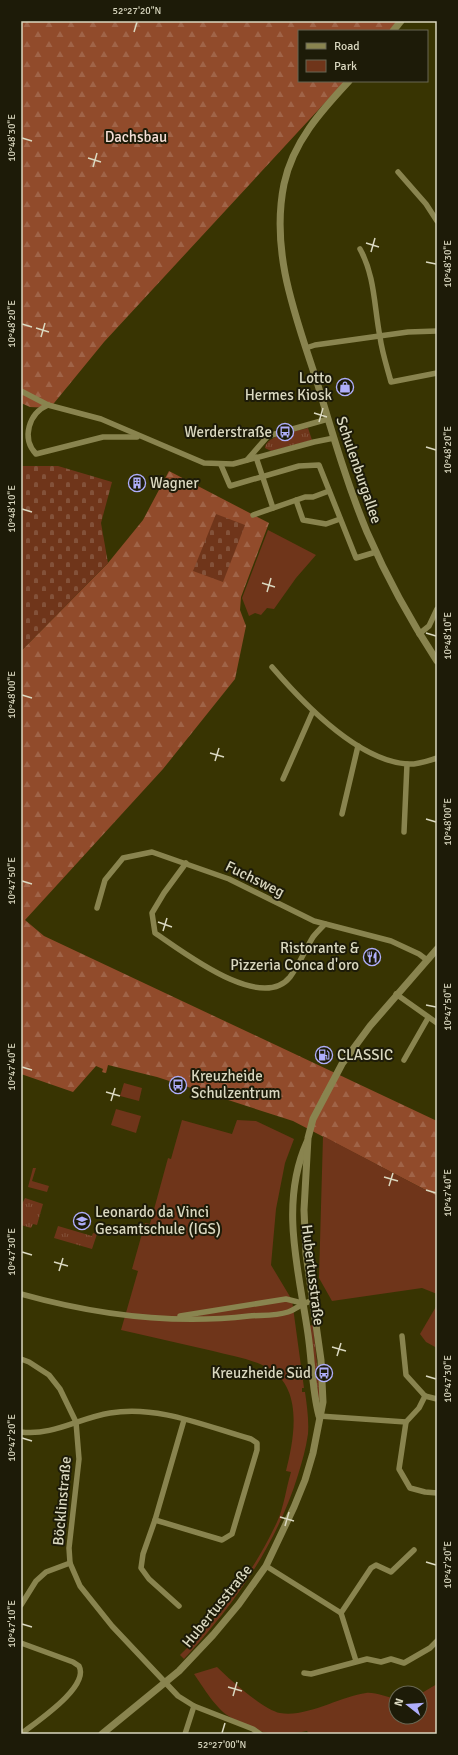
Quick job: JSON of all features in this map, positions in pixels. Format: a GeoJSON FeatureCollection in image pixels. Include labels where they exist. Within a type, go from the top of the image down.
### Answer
{"type":"FeatureCollection","features":[{"type":"Feature","properties":{"kind":"street"},"geometry":{"type":"LineString","coordinates":[[394,30],[401,21]]}},
{"type":"Feature","properties":{"kind":"street","name":"Schulenburgallee"},"geometry":{"type":"LineString","coordinates":[[348,82],[321,111],[302,138],[292,161],[283,189],[279,226],[282,262],[289,295],[328,419],[364,522],[376,552],[401,602],[437,661]]}},
{"type":"Feature","properties":{"kind":"street"},"geometry":{"type":"LineString","coordinates":[[398,172],[426,204],[437,221]]}},
{"type":"Feature","properties":{"kind":"street"},"geometry":{"type":"LineString","coordinates":[[360,249],[370,273],[376,302],[380,336],[391,382],[437,373]]}},
{"type":"Feature","properties":{"kind":"street"},"geometry":{"type":"LineString","coordinates":[[306,348],[315,345],[408,332],[437,331]]}},
{"type":"Feature","properties":{"kind":"street"},"geometry":{"type":"LineString","coordinates":[[21,391],[48,405],[101,419],[204,463],[221,465],[334,438]]}},
{"type":"Feature","properties":{"kind":"street"},"geometry":{"type":"LineString","coordinates":[[48,405],[35,415],[29,426],[28,441],[31,449],[36,454],[104,436],[144,438]]}},
{"type":"Feature","properties":{"kind":"street"},"geometry":{"type":"LineString","coordinates":[[246,460],[268,436],[328,419]]}},
{"type":"Feature","properties":{"kind":"street"},"geometry":{"type":"LineString","coordinates":[[256,457],[261,476],[273,508]]}},
{"type":"Feature","properties":{"kind":"street"},"geometry":{"type":"LineString","coordinates":[[221,465],[230,486],[299,466],[319,466],[356,558],[376,552]]}},
{"type":"Feature","properties":{"kind":"street"},"geometry":{"type":"LineString","coordinates":[[253,515],[305,497],[313,497],[329,491]]}},
{"type":"Feature","properties":{"kind":"street"},"geometry":{"type":"LineString","coordinates":[[296,500],[303,520],[326,524],[340,519]]}},
{"type":"Feature","properties":{"kind":"street"},"geometry":{"type":"LineString","coordinates":[[420,634],[429,626],[437,610]]}},
{"type":"Feature","properties":{"kind":"street"},"geometry":{"type":"LineString","coordinates":[[272,667],[313,711],[358,746],[390,760],[407,764],[420,763],[437,758]]}},
{"type":"Feature","properties":{"kind":"street"},"geometry":{"type":"LineString","coordinates":[[283,779],[313,711]]}},
{"type":"Feature","properties":{"kind":"street"},"geometry":{"type":"LineString","coordinates":[[342,814],[358,746]]}},
{"type":"Feature","properties":{"kind":"street"},"geometry":{"type":"LineString","coordinates":[[404,832],[407,764]]}},
{"type":"Feature","properties":{"kind":"street","name":"Fuchsweg"},"geometry":{"type":"LineString","coordinates":[[97,908],[105,880],[123,858],[152,852],[229,879],[314,921],[391,941],[419,954],[427,960]]}},
{"type":"Feature","properties":{"kind":"street"},"geometry":{"type":"LineString","coordinates":[[186,863],[164,893],[152,913],[155,933],[215,972],[232,980],[265,989],[278,987],[290,978],[313,936],[325,924]]}},
{"type":"Feature","properties":{"kind":"street","name":"Hubertusstraße"},"geometry":{"type":"LineString","coordinates":[[319,1416],[315,1402],[312,1360],[293,1243],[295,1184],[300,1156],[308,1138],[313,1119],[342,1064],[396,994],[437,949]]}},
{"type":"Feature","properties":{"kind":"street"},"geometry":{"type":"LineString","coordinates":[[396,994],[437,1023]]}},
{"type":"Feature","properties":{"kind":"street"},"geometry":{"type":"LineString","coordinates":[[404,1060],[428,1018]]}},
{"type":"Feature","properties":{"kind":"street","name":"Hubertusstraße"},"geometry":{"type":"LineString","coordinates":[[102,1734],[165,1683],[213,1635],[239,1604],[266,1566],[305,1480],[313,1452],[323,1402],[321,1360],[306,1254],[304,1210],[308,1138]]}},
{"type":"Feature","properties":{"kind":"street"},"geometry":{"type":"LineString","coordinates":[[21,1294],[63,1306],[108,1314],[162,1319],[226,1319],[288,1312],[302,1303],[312,1301]]}},
{"type":"Feature","properties":{"kind":"street"},"geometry":{"type":"LineString","coordinates":[[162,1319],[286,1299],[302,1303]]}},
{"type":"Feature","properties":{"kind":"street"},"geometry":{"type":"LineString","coordinates":[[402,1336],[406,1375],[425,1396],[437,1399]]}},
{"type":"Feature","properties":{"kind":"street","name":"Böcklinstraße"},"geometry":{"type":"LineString","coordinates":[[21,1359],[29,1362],[49,1375],[60,1389],[76,1422],[79,1459],[69,1548],[70,1564],[80,1586],[91,1601],[178,1696],[194,1706],[253,1729],[260,1734]]}},
{"type":"Feature","properties":{"kind":"street"},"geometry":{"type":"LineString","coordinates":[[425,1396],[419,1408],[406,1422],[399,1469],[410,1488],[425,1492],[437,1493]]}},
{"type":"Feature","properties":{"kind":"street"},"geometry":{"type":"LineString","coordinates":[[21,1432],[37,1434],[108,1413],[134,1410],[158,1412],[251,1439],[257,1444],[257,1450],[232,1534],[228,1538],[222,1540],[155,1520]]}},
{"type":"Feature","properties":{"kind":"street"},"geometry":{"type":"LineString","coordinates":[[319,1416],[406,1422]]}},
{"type":"Feature","properties":{"kind":"street"},"geometry":{"type":"LineString","coordinates":[[179,1606],[149,1579],[141,1568],[143,1554],[155,1520],[184,1420]]}},
{"type":"Feature","properties":{"kind":"street"},"geometry":{"type":"LineString","coordinates":[[341,1613],[371,1568],[376,1565],[391,1572],[414,1550]]}},
{"type":"Feature","properties":{"kind":"street"},"geometry":{"type":"LineString","coordinates":[[21,1605],[36,1581],[46,1572],[70,1564]]}},
{"type":"Feature","properties":{"kind":"street"},"geometry":{"type":"LineString","coordinates":[[266,1566],[341,1613],[356,1661]]}},
{"type":"Feature","properties":{"kind":"street"},"geometry":{"type":"LineString","coordinates":[[304,1673],[311,1674],[367,1658],[380,1662],[391,1659],[404,1663],[430,1648],[437,1641]]}},
{"type":"Feature","properties":{"kind":"street"},"geometry":{"type":"LineString","coordinates":[[21,1643],[74,1662],[79,1666],[82,1675],[79,1683],[52,1711],[21,1734]]}},
{"type":"Feature","properties":{"kind":"street"},"geometry":{"type":"LineString","coordinates":[[185,1734],[194,1706]]}},
{"type":"Feature","properties":{"kind":"green space","name":"Dachsbau"},"geometry":{"type":"Polygon","coordinates":[[[21,21],[400,21],[392,30],[298,30],[298,82],[344,82],[104,342],[50,408],[30,407],[21,403],[21,21]]]}},
{"type":"Feature","properties":{"kind":"green space"},"geometry":{"type":"Polygon","coordinates":[[[308,428],[312,440],[271,451],[265,448],[271,440],[276,437],[308,428]]]}},
{"type":"Feature","properties":{"kind":"green space"},"geometry":{"type":"Polygon","coordinates":[[[21,466],[58,466],[112,482],[101,523],[108,563],[21,651],[21,466]]]}},
{"type":"Feature","properties":{"kind":"green space"},"geometry":{"type":"Polygon","coordinates":[[[169,471],[269,523],[241,597],[240,610],[246,626],[235,679],[163,769],[25,920],[44,936],[437,1121],[437,1196],[293,1121],[157,1077],[108,1065],[106,1073],[102,1072],[103,1069],[96,1066],[73,1092],[21,1074],[21,651],[108,563],[143,520],[169,471]]]}},
{"type":"Feature","properties":{"kind":"green space"},"geometry":{"type":"Polygon","coordinates":[[[216,514],[245,525],[223,582],[193,571],[216,514]]]}},
{"type":"Feature","properties":{"kind":"green space"},"geometry":{"type":"Polygon","coordinates":[[[268,530],[316,555],[296,578],[274,609],[267,608],[261,615],[255,613],[249,616],[242,598],[268,530]]]}},
{"type":"Feature","properties":{"kind":"green space"},"geometry":{"type":"Polygon","coordinates":[[[124,1083],[142,1088],[139,1101],[120,1096],[124,1083]]]}},
{"type":"Feature","properties":{"kind":"green space"},"geometry":{"type":"Polygon","coordinates":[[[116,1109],[141,1116],[136,1133],[111,1125],[116,1109]]]}},
{"type":"Feature","properties":{"kind":"green space"},"geometry":{"type":"Polygon","coordinates":[[[182,1120],[232,1134],[237,1120],[256,1121],[294,1139],[285,1163],[276,1209],[271,1265],[292,1300],[304,1388],[302,1388],[302,1392],[305,1392],[308,1424],[308,1434],[298,1475],[278,1526],[252,1573],[236,1596],[184,1659],[180,1655],[222,1609],[234,1593],[258,1559],[277,1522],[291,1472],[286,1471],[292,1444],[294,1415],[292,1401],[287,1388],[279,1377],[262,1365],[235,1356],[121,1330],[138,1271],[132,1269],[145,1223],[150,1224],[168,1158],[171,1159],[182,1120]]]}},
{"type":"Feature","properties":{"kind":"green space"},"geometry":{"type":"Polygon","coordinates":[[[323,1136],[437,1196],[437,1294],[422,1288],[332,1301],[319,1278],[323,1136]]]}},
{"type":"Feature","properties":{"kind":"green space"},"geometry":{"type":"Polygon","coordinates":[[[33,1168],[36,1168],[32,1181],[49,1186],[47,1192],[28,1187],[33,1168]]]}},
{"type":"Feature","properties":{"kind":"green space"},"geometry":{"type":"Polygon","coordinates":[[[25,1198],[43,1204],[37,1225],[33,1224],[31,1228],[21,1225],[21,1206],[25,1198]]]}},
{"type":"Feature","properties":{"kind":"green space"},"geometry":{"type":"Polygon","coordinates":[[[58,1226],[92,1236],[93,1233],[97,1234],[92,1249],[54,1238],[58,1226]]]}},
{"type":"Feature","properties":{"kind":"green space"},"geometry":{"type":"Polygon","coordinates":[[[437,1305],[437,1348],[426,1342],[420,1334],[437,1305]]]}},
{"type":"Feature","properties":{"kind":"green space"},"geometry":{"type":"Polygon","coordinates":[[[313,1325],[321,1400],[318,1400],[308,1326],[313,1325]]]}},
{"type":"Feature","properties":{"kind":"green space"},"geometry":{"type":"Polygon","coordinates":[[[217,1667],[256,1700],[273,1711],[280,1713],[290,1714],[312,1710],[356,1695],[366,1693],[377,1694],[388,1697],[388,1725],[428,1725],[428,1689],[437,1684],[437,1734],[309,1734],[307,1731],[287,1734],[267,1733],[239,1723],[220,1709],[194,1674],[217,1667]]]}},
{"type":"Feature","properties":{"kind":"place","name":"Lotto Hermes Kiosk"},"geometry":{"type":"Point","coordinates":[345,387]}},
{"type":"Feature","properties":{"kind":"place","name":"Werderstraße"},"geometry":{"type":"Point","coordinates":[285,432]}},
{"type":"Feature","properties":{"kind":"place","name":"Wagner"},"geometry":{"type":"Point","coordinates":[137,483]}},
{"type":"Feature","properties":{"kind":"place","name":"Ristorante & Pizzeria Conca d'oro"},"geometry":{"type":"Point","coordinates":[372,957]}},
{"type":"Feature","properties":{"kind":"place","name":"CLASSIC"},"geometry":{"type":"Point","coordinates":[324,1055]}},
{"type":"Feature","properties":{"kind":"place","name":"Kreuzheide Schulzentrum"},"geometry":{"type":"Point","coordinates":[178,1085]}},
{"type":"Feature","properties":{"kind":"place","name":"Leonardo da Vinci Gesamtschule (IGS)"},"geometry":{"type":"Point","coordinates":[82,1221]}},
{"type":"Feature","properties":{"kind":"place","name":"Kreuzheide Süd"},"geometry":{"type":"Point","coordinates":[324,1373]}}]}
